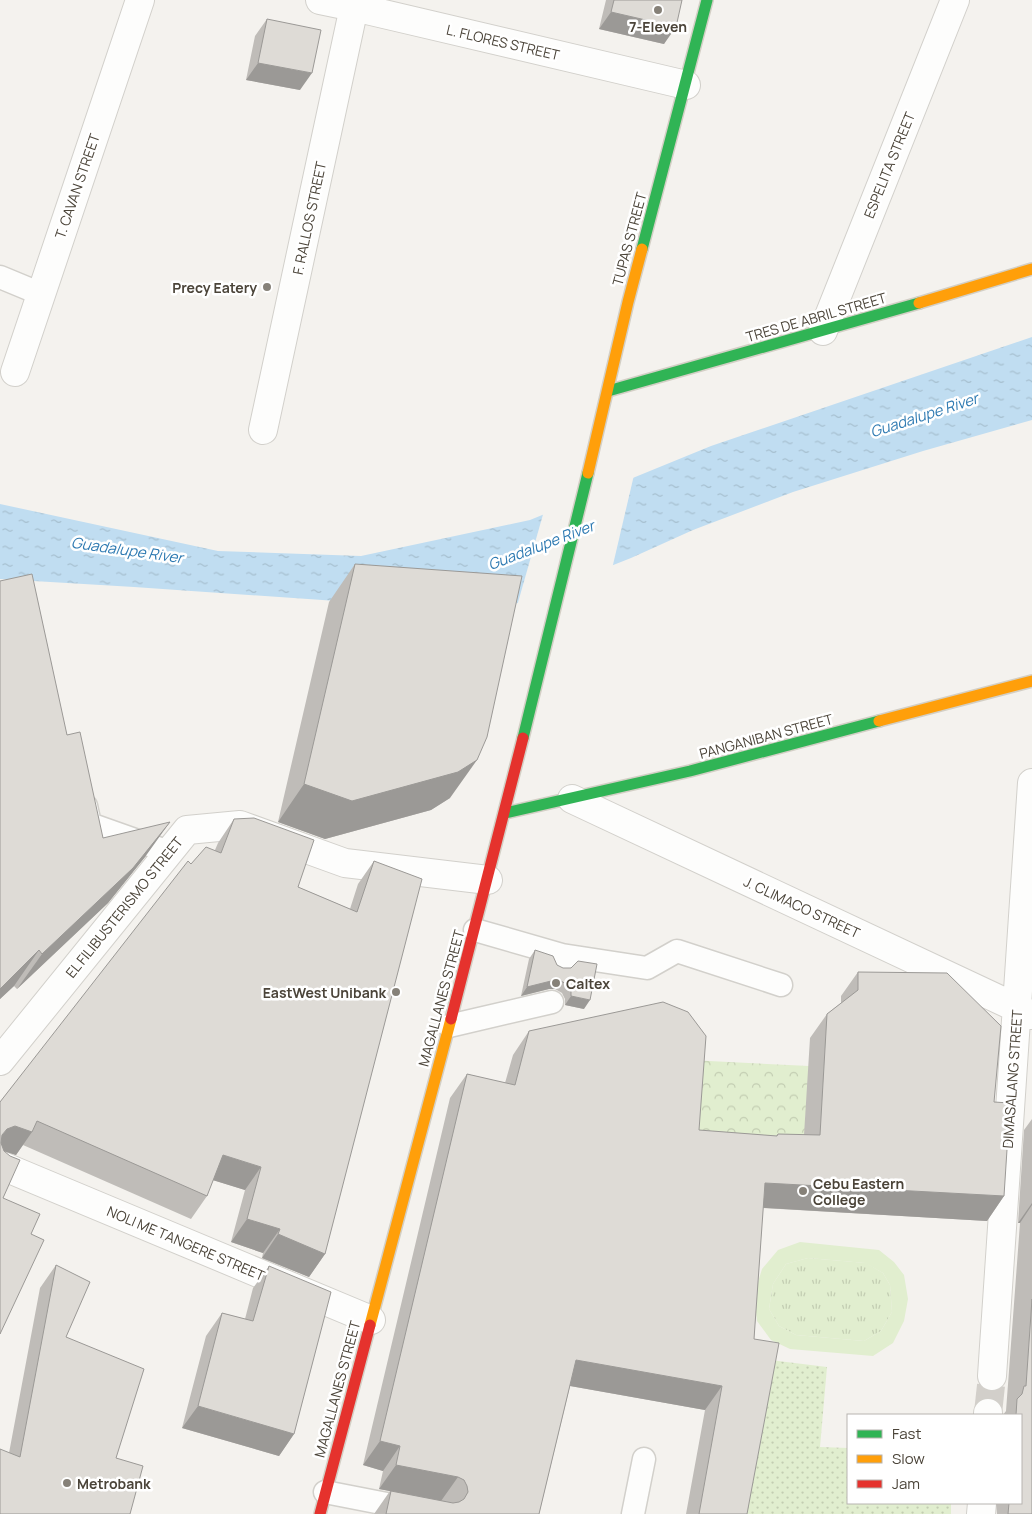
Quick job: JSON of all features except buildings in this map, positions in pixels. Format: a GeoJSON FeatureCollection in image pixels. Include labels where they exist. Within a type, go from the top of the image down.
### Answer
{"type":"FeatureCollection","features":[{"type":"Feature","properties":{"kind":"street","name":"T. CAVAN STREET"},"geometry":{"type":"LineString","coordinates":[[15,372],[140,0]]}},
{"type":"Feature","properties":{"kind":"street","name":"L. FLORES STREET"},"geometry":{"type":"LineString","coordinates":[[320,0],[354,7],[382,6],[686,85]]}},
{"type":"Feature","properties":{"kind":"street","name":"TUPAS STREET"},"geometry":{"type":"LineString","coordinates":[[585,487],[628,302],[707,0]]}},
{"type":"Feature","properties":{"kind":"street","name":"ESPELITA STREET"},"geometry":{"type":"LineString","coordinates":[[823,331],[955,0]]}},
{"type":"Feature","properties":{"kind":"street","name":"F. RALLOS STREET"},"geometry":{"type":"LineString","coordinates":[[263,430],[354,7]]}},
{"type":"Feature","properties":{"kind":"street","name":"TRES DE ABRIL STREET"},"geometry":{"type":"LineString","coordinates":[[608,391],[823,331],[1032,269]]}},
{"type":"Feature","properties":{"kind":"street","name":"MAGALLANES STREET"},"geometry":{"type":"LineString","coordinates":[[320,1514],[488,880],[585,487]]}},
{"type":"Feature","properties":{"kind":"street","name":"PANGANIBAN STREET"},"geometry":{"type":"LineString","coordinates":[[505,814],[690,772],[1032,681]]}},
{"type":"Feature","properties":{"kind":"street","name":"DIMASALANG STREET"},"geometry":{"type":"LineString","coordinates":[[992,1376],[1024,1012],[1032,783]]}},
{"type":"Feature","properties":{"kind":"street","name":"J. CLIMACO STREET"},"geometry":{"type":"LineString","coordinates":[[572,799],[1024,1012]]}},
{"type":"Feature","properties":{"kind":"street","name":"EL FILIBUSTERISMO STREET"},"geometry":{"type":"LineString","coordinates":[[0,1061],[187,830],[240,825],[345,863],[488,880]]}},
{"type":"Feature","properties":{"kind":"street","name":"NOLI ME TANGERE STREET"},"geometry":{"type":"LineString","coordinates":[[0,1165],[371,1320]]}},
{"type":"Feature","properties":{"kind":"lane"},"geometry":{"type":"LineString","coordinates":[[0,277],[41,294]]}},
{"type":"Feature","properties":{"kind":"lane"},"geometry":{"type":"LineString","coordinates":[[80,786],[90,824],[169,852]]}},
{"type":"Feature","properties":{"kind":"lane"},"geometry":{"type":"LineString","coordinates":[[475,930],[561,960],[647,968],[677,951],[781,985]]}},
{"type":"Feature","properties":{"kind":"lane"},"geometry":{"type":"LineString","coordinates":[[449,1026],[552,1002]]}},
{"type":"Feature","properties":{"kind":"lane"},"geometry":{"type":"LineString","coordinates":[[633,1514],[644,1459]]}},
{"type":"Feature","properties":{"kind":"lane"},"geometry":{"type":"LineString","coordinates":[[325,1492],[438,1514]]}},
{"type":"Feature","properties":{"kind":"green space"},"geometry":{"type":"Polygon","coordinates":[[[689,1060],[809,1066],[803,1159],[635,1130],[689,1060]]]}},
{"type":"Feature","properties":{"kind":"green space"},"geometry":{"type":"Polygon","coordinates":[[[800,1242],[879,1250],[894,1262],[904,1275],[908,1299],[904,1321],[893,1343],[873,1356],[790,1349],[771,1340],[757,1321],[754,1295],[762,1269],[778,1250],[800,1242]],[[808,1258],[786,1264],[773,1284],[769,1309],[779,1326],[796,1335],[864,1341],[881,1331],[892,1312],[890,1285],[883,1273],[865,1263],[808,1258]]]}},
{"type":"Feature","properties":{"kind":"green space"},"geometry":{"type":"Polygon","coordinates":[[[808,1258],[866,1263],[883,1273],[890,1285],[892,1312],[881,1331],[864,1341],[796,1335],[779,1326],[769,1309],[773,1284],[786,1264],[808,1258]]]}},
{"type":"Feature","properties":{"kind":"green space"},"geometry":{"type":"Polygon","coordinates":[[[762,1359],[827,1367],[820,1447],[847,1448],[847,1504],[951,1504],[951,1514],[734,1514],[762,1359]]]}},
{"type":"Feature","properties":{"kind":"water","name":"Guadalupe River"},"geometry":{"type":"Polygon","coordinates":[[[1032,337],[1032,420],[923,451],[793,492],[693,530],[631,558],[495,612],[0,579],[0,504],[218,551],[361,556],[530,520],[711,446],[1032,337]]]}},
{"type":"Feature","properties":{"kind":"pier"},"geometry":{"type":"Polygon","coordinates":[[[634,475],[612,569],[517,606],[544,511],[634,475]]]}},
{"type":"Feature","properties":{"kind":"tunnel"},"geometry":{"type":"LineString","coordinates":[[988,1413],[992,1376]]}},
{"type":"Feature","properties":{"kind":"traffic: fast"},"geometry":{"type":"LineString","coordinates":[[642,249],[707,0]]}},
{"type":"Feature","properties":{"kind":"traffic: fast"},"geometry":{"type":"LineString","coordinates":[[608,391],[919,303]]}},
{"type":"Feature","properties":{"kind":"traffic: fast"},"geometry":{"type":"LineString","coordinates":[[523,738],[588,473]]}},
{"type":"Feature","properties":{"kind":"traffic: fast"},"geometry":{"type":"LineString","coordinates":[[505,813],[690,771],[879,721]]}},
{"type":"Feature","properties":{"kind":"traffic: slow"},"geometry":{"type":"LineString","coordinates":[[588,473],[642,249]]}},
{"type":"Feature","properties":{"kind":"traffic: slow"},"geometry":{"type":"LineString","coordinates":[[919,303],[1032,269]]}},
{"type":"Feature","properties":{"kind":"traffic: slow"},"geometry":{"type":"LineString","coordinates":[[879,721],[1032,681]]}},
{"type":"Feature","properties":{"kind":"traffic: slow"},"geometry":{"type":"LineString","coordinates":[[370,1325],[451,1019]]}},
{"type":"Feature","properties":{"kind":"traffic: jam"},"geometry":{"type":"LineString","coordinates":[[451,1019],[523,738]]}},
{"type":"Feature","properties":{"kind":"traffic: jam"},"geometry":{"type":"LineString","coordinates":[[320,1514],[370,1325]]}},
{"type":"Feature","properties":{"kind":"place","name":"7-Eleven"},"geometry":{"type":"Point","coordinates":[658,10]}},
{"type":"Feature","properties":{"kind":"place","name":"Precy Eatery"},"geometry":{"type":"Point","coordinates":[267,287]}},
{"type":"Feature","properties":{"kind":"place","name":"Caltex"},"geometry":{"type":"Point","coordinates":[556,983]}},
{"type":"Feature","properties":{"kind":"place","name":"EastWest Unibank"},"geometry":{"type":"Point","coordinates":[396,992]}},
{"type":"Feature","properties":{"kind":"place","name":"Cebu Eastern College"},"geometry":{"type":"Point","coordinates":[803,1191]}},
{"type":"Feature","properties":{"kind":"place","name":"Metrobank"},"geometry":{"type":"Point","coordinates":[67,1483]}}]}
